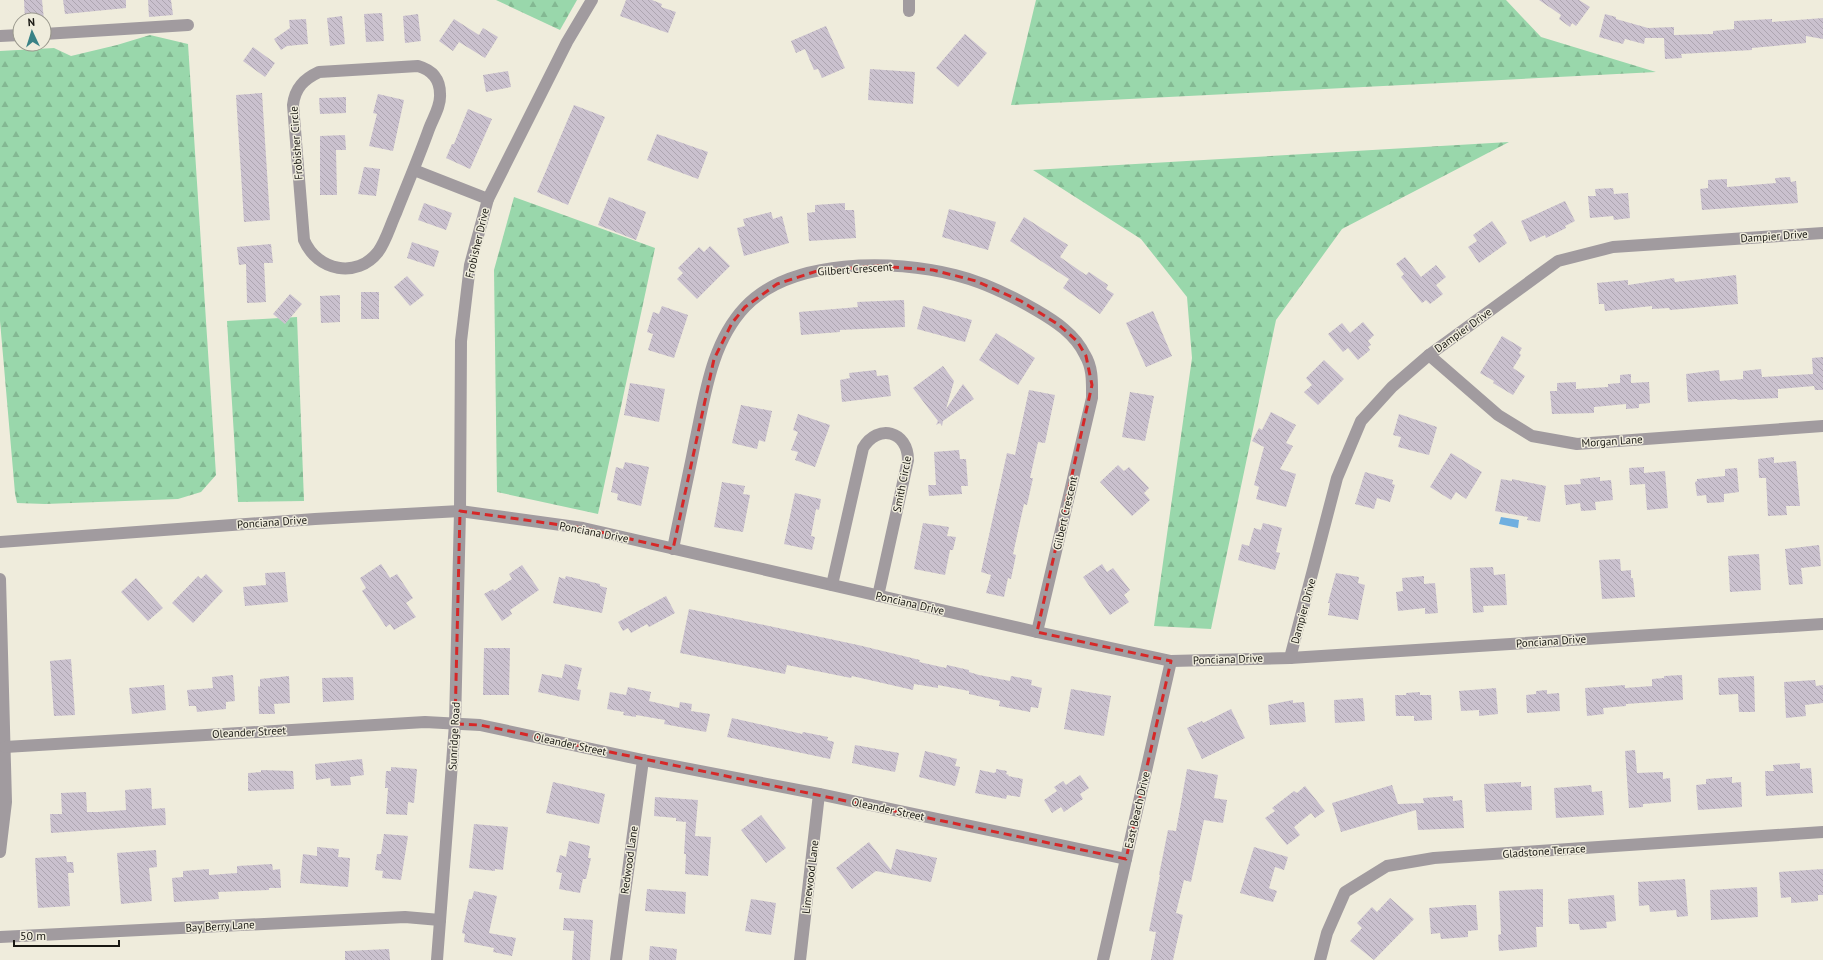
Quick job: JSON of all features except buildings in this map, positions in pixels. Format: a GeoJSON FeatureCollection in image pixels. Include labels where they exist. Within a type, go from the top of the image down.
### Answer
{"type":"FeatureCollection","features":[{"type":"Feature","properties":{"kind":"street","name":"Frobisher Drive"},"geometry":{"type":"LineString","coordinates":[[460,511],[461,341],[470,265],[488,199],[567,42],[592,0]]}},
{"type":"Feature","properties":{"kind":"street"},"geometry":{"type":"LineString","coordinates":[[52,34],[188,25]]}},
{"type":"Feature","properties":{"kind":"street"},"geometry":{"type":"LineString","coordinates":[[0,36],[12,35]]}},
{"type":"Feature","properties":{"kind":"street","name":"Frobisher Circle"},"geometry":{"type":"LineString","coordinates":[[418,66],[431,71],[438,83],[440,96],[414,170],[383,244],[371,259],[362,264],[341,268],[329,266],[320,262],[307,247],[303,233],[293,105],[294,96],[302,83],[309,77],[320,72],[333,70],[418,66]]}},
{"type":"Feature","properties":{"kind":"street"},"geometry":{"type":"LineString","coordinates":[[414,170],[488,199]]}},
{"type":"Feature","properties":{"kind":"street","name":"Dampier Drive"},"geometry":{"type":"LineString","coordinates":[[1290,658],[1337,478],[1361,421],[1392,387],[1429,355],[1558,261],[1613,247],[1823,233]]}},
{"type":"Feature","properties":{"kind":"street","name":"Gilbert Crescent"},"geometry":{"type":"LineString","coordinates":[[673,549],[714,359],[732,323],[745,307],[758,295],[777,284],[817,271],[838,268],[893,266],[933,270],[955,275],[1000,291],[1028,305],[1059,326],[1077,341],[1086,356],[1092,374],[1092,398],[1036,632]]}},
{"type":"Feature","properties":{"kind":"street","name":"Morgan Lane"},"geometry":{"type":"LineString","coordinates":[[1429,355],[1498,415],[1532,436],[1577,444],[1823,426]]}},
{"type":"Feature","properties":{"kind":"street","name":"Smith Circle"},"geometry":{"type":"LineString","coordinates":[[832,585],[863,448],[868,440],[873,436],[883,433],[890,433],[898,436],[904,443],[908,451],[908,460],[878,596]]}},
{"type":"Feature","properties":{"kind":"street","name":"Ponciana Drive"},"geometry":{"type":"LineString","coordinates":[[0,542],[315,519],[460,511],[583,528],[1036,632],[1171,661],[1290,658],[1823,624]]}},
{"type":"Feature","properties":{"kind":"street","name":"Sunridge Road"},"geometry":{"type":"LineString","coordinates":[[437,960],[455,724],[460,511]]}},
{"type":"Feature","properties":{"kind":"street"},"geometry":{"type":"LineString","coordinates":[[0,579],[6,802],[0,852]]}},
{"type":"Feature","properties":{"kind":"street","name":"East Beach Drive"},"geometry":{"type":"LineString","coordinates":[[1103,960],[1171,661]]}},
{"type":"Feature","properties":{"kind":"street","name":"Oleander Street"},"geometry":{"type":"LineString","coordinates":[[5,747],[425,722],[480,725],[643,760],[819,794],[1126,858]]}},
{"type":"Feature","properties":{"kind":"street","name":"Redwood Lane"},"geometry":{"type":"LineString","coordinates":[[616,960],[643,760]]}},
{"type":"Feature","properties":{"kind":"street","name":"Limewood Lane"},"geometry":{"type":"LineString","coordinates":[[800,960],[819,794]]}},
{"type":"Feature","properties":{"kind":"street","name":"Gladstone Terrace"},"geometry":{"type":"LineString","coordinates":[[1320,960],[1327,932],[1345,892],[1388,866],[1434,858],[1823,832]]}},
{"type":"Feature","properties":{"kind":"street","name":"Bay Berry Lane"},"geometry":{"type":"LineString","coordinates":[[0,937],[405,917],[440,920]]}},
{"type":"Feature","properties":{"kind":"highlighted area"},"geometry":{"type":"Polygon","coordinates":[[[878,266],[933,270],[976,281],[1021,301],[1059,325],[1077,341],[1086,356],[1092,385],[1037,632],[1171,661],[1126,859],[480,725],[455,724],[460,511],[583,528],[673,549],[714,359],[732,323],[745,307],[777,284],[817,271],[878,266]]]}},
{"type":"Feature","properties":{"kind":"green space"},"geometry":{"type":"Polygon","coordinates":[[[496,0],[577,0],[560,30],[496,0]]]}},
{"type":"Feature","properties":{"kind":"green space"},"geometry":{"type":"Polygon","coordinates":[[[1036,0],[1506,0],[1541,37],[1656,72],[1011,105],[1036,0]]]}},
{"type":"Feature","properties":{"kind":"green space"},"geometry":{"type":"Polygon","coordinates":[[[150,35],[188,44],[216,475],[201,492],[178,499],[45,504],[17,503],[0,321],[0,51],[52,52],[52,48],[54,48],[71,56],[150,35]]]}},
{"type":"Feature","properties":{"kind":"green space"},"geometry":{"type":"Polygon","coordinates":[[[1509,142],[1342,229],[1276,320],[1211,629],[1154,626],[1192,358],[1187,297],[1141,239],[1033,170],[1509,142]]]}},
{"type":"Feature","properties":{"kind":"green space"},"geometry":{"type":"Polygon","coordinates":[[[514,197],[655,248],[598,514],[497,492],[494,270],[514,197]]]}},
{"type":"Feature","properties":{"kind":"green space"},"geometry":{"type":"Polygon","coordinates":[[[297,317],[304,501],[238,502],[227,321],[297,317]]]}},
{"type":"Feature","properties":{"kind":"water"},"geometry":{"type":"Polygon","coordinates":[[[1501,517],[1519,520],[1518,528],[1499,524],[1501,517]]]}}]}
